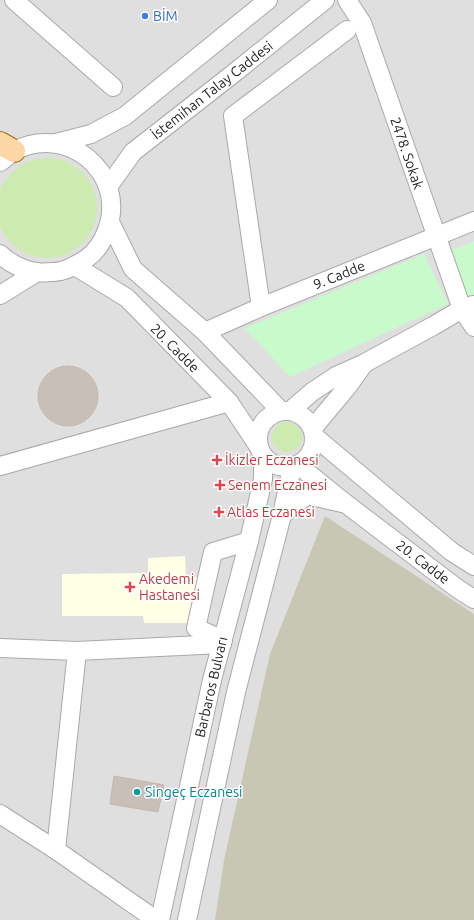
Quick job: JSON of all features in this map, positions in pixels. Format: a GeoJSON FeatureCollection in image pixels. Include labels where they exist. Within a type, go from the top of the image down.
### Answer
{"type":"FeatureCollection","features":[{"type":"Feature","properties":{"kind":"street"},"geometry":{"type":"LineString","coordinates":[[14,0],[113,87]]}},
{"type":"Feature","properties":{"kind":"street"},"geometry":{"type":"LineString","coordinates":[[5,152],[34,144],[55,143],[91,134],[125,116],[268,0]]}},
{"type":"Feature","properties":{"kind":"street","name":"İstemihan Talay Caddesi"},"geometry":{"type":"LineString","coordinates":[[108,187],[133,152],[325,0]]}},
{"type":"Feature","properties":{"kind":"street","name":"2478. Sokak"},"geometry":{"type":"LineString","coordinates":[[347,0],[362,23],[436,236],[468,307],[474,327]]}},
{"type":"Feature","properties":{"kind":"street"},"geometry":{"type":"LineString","coordinates":[[261,307],[233,116],[348,30]]}},
{"type":"Feature","properties":{"kind":"street"},"geometry":{"type":"LineString","coordinates":[[0,254],[18,266],[37,272],[56,272],[75,266],[92,254],[104,239],[110,222],[112,205],[108,187],[101,172],[89,159],[75,149],[55,143]]}},
{"type":"Feature","properties":{"kind":"street","name":"9. Cadde"},"geometry":{"type":"LineString","coordinates":[[205,332],[261,307],[474,221]]}},
{"type":"Feature","properties":{"kind":"street"},"geometry":{"type":"LineString","coordinates":[[110,222],[134,269],[205,332],[286,411]]}},
{"type":"Feature","properties":{"kind":"street","name":"20. Cadde"},"geometry":{"type":"LineString","coordinates":[[75,266],[126,298],[229,402],[261,451]]}},
{"type":"Feature","properties":{"kind":"street"},"geometry":{"type":"LineString","coordinates":[[0,295],[37,272]]}},
{"type":"Feature","properties":{"kind":"street"},"geometry":{"type":"LineString","coordinates":[[286,411],[336,376],[363,364],[468,307]]}},
{"type":"Feature","properties":{"kind":"street"},"geometry":{"type":"LineString","coordinates":[[314,432],[363,364]]}},
{"type":"Feature","properties":{"kind":"street"},"geometry":{"type":"LineString","coordinates":[[0,466],[229,402]]}},
{"type":"Feature","properties":{"kind":"street"},"geometry":{"type":"LineString","coordinates":[[286,411],[300,413],[308,420],[314,432],[314,446],[308,458],[295,466],[278,466],[270,462],[261,451],[258,438],[260,428],[265,420],[272,414],[286,411]]}},
{"type":"Feature","properties":{"kind":"street","name":"20. Cadde"},"geometry":{"type":"LineString","coordinates":[[314,432],[452,552],[474,566]]}},
{"type":"Feature","properties":{"kind":"street","name":"Barbaros Bulvarı"},"geometry":{"type":"LineString","coordinates":[[160,920],[212,680],[249,541],[263,478],[261,451]]}},
{"type":"Feature","properties":{"kind":"street","name":"20. Cadde"},"geometry":{"type":"LineString","coordinates":[[295,466],[458,589],[474,599]]}},
{"type":"Feature","properties":{"kind":"street","name":"Barbaros Bulvarı"},"geometry":{"type":"LineString","coordinates":[[187,920],[236,692],[295,466]]}},
{"type":"Feature","properties":{"kind":"street"},"geometry":{"type":"LineString","coordinates":[[282,515],[307,496],[344,503]]}},
{"type":"Feature","properties":{"kind":"street"},"geometry":{"type":"LineString","coordinates":[[222,642],[196,628],[213,552],[249,541]]}},
{"type":"Feature","properties":{"kind":"street"},"geometry":{"type":"LineString","coordinates":[[0,648],[77,651],[222,642]]}},
{"type":"Feature","properties":{"kind":"street"},"geometry":{"type":"LineString","coordinates":[[56,850],[77,651]]}},
{"type":"Feature","properties":{"kind":"street"},"geometry":{"type":"LineString","coordinates":[[0,814],[56,850],[156,920]]}},
{"type":"Feature","properties":{"kind":"shaded area"},"geometry":{"type":"Polygon","coordinates":[[[0,0],[474,0],[474,920],[0,920],[0,0]]]}},
{"type":"Feature","properties":{"kind":"shaded area"},"geometry":{"type":"Polygon","coordinates":[[[325,516],[474,614],[474,920],[215,920],[224,860],[270,654],[325,516]]]}},
{"type":"Feature","properties":{"kind":"shaded area","name":"Akedemi Hastanesi"},"geometry":{"type":"Polygon","coordinates":[[[185,556],[186,577],[197,577],[198,583],[195,611],[189,610],[188,623],[144,623],[143,616],[62,616],[62,574],[148,573],[148,558],[185,556]]]}},
{"type":"Feature","properties":{"kind":"green space"},"geometry":{"type":"Polygon","coordinates":[[[47,158],[57,159],[75,166],[89,180],[96,198],[96,218],[89,236],[75,250],[57,257],[47,258],[37,257],[19,250],[5,236],[-2,218],[-3,208],[-2,198],[5,180],[19,166],[37,159],[47,158]]]}},
{"type":"Feature","properties":{"kind":"green space"},"geometry":{"type":"Polygon","coordinates":[[[474,241],[474,297],[468,299],[449,251],[474,241]]]}},
{"type":"Feature","properties":{"kind":"green space"},"geometry":{"type":"Polygon","coordinates":[[[424,254],[448,304],[290,377],[245,328],[424,254]]]}},
{"type":"Feature","properties":{"kind":"green space"},"geometry":{"type":"Polygon","coordinates":[[[287,422],[298,426],[302,437],[298,448],[287,452],[276,448],[272,437],[276,426],[287,422]]]}},
{"type":"Feature","properties":{"kind":"building"},"geometry":{"type":"Polygon","coordinates":[[[62,366],[74,366],[90,374],[96,384],[98,396],[96,408],[90,418],[74,426],[62,426],[46,418],[38,402],[38,390],[46,374],[62,366]]]}},
{"type":"Feature","properties":{"kind":"building","name":"Singeç Eczanesi"},"geometry":{"type":"Polygon","coordinates":[[[114,776],[164,785],[158,812],[110,804],[114,776]]]}},
{"type":"Feature","properties":{"kind":"place","name":"BİM"},"geometry":{"type":"Point","coordinates":[145,16]}},
{"type":"Feature","properties":{"kind":"place","name":"İkizler Eczanesi"},"geometry":{"type":"Point","coordinates":[217,460]}},
{"type":"Feature","properties":{"kind":"place","name":"Senem Eczanesi"},"geometry":{"type":"Point","coordinates":[220,485]}},
{"type":"Feature","properties":{"kind":"place","name":"Atlas Eczanesi"},"geometry":{"type":"Point","coordinates":[219,512]}},
{"type":"Feature","properties":{"kind":"place","name":"Akedemi Hastanesi"},"geometry":{"type":"Point","coordinates":[130,587]}},
{"type":"Feature","properties":{"kind":"place","name":"Singeç Eczanesi"},"geometry":{"type":"Point","coordinates":[137,792]}}]}
